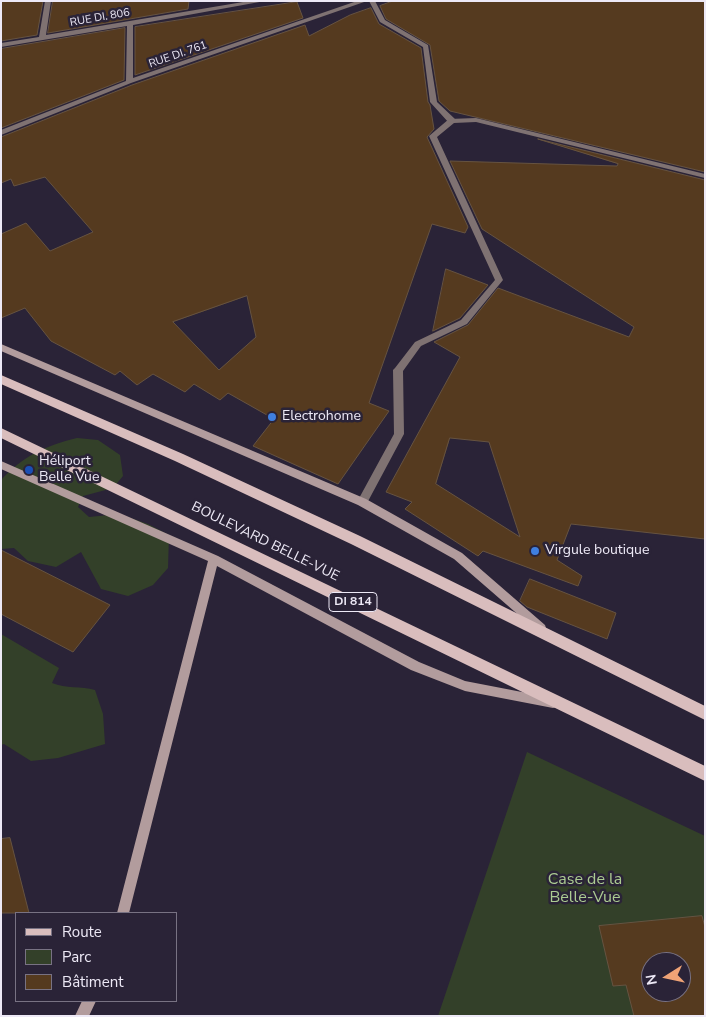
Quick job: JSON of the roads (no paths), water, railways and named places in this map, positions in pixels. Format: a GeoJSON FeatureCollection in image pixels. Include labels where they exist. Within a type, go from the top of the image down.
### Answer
{"type":"FeatureCollection","features":[{"type":"Feature","properties":{"kind":"main road"},"geometry":{"type":"LineString","coordinates":[[1,379],[138,438],[543,631],[705,712]]}},
{"type":"Feature","properties":{"kind":"main road","name":"BOULEVARD BELLE-VUE"},"geometry":{"type":"LineString","coordinates":[[1,433],[705,774]]}},
{"type":"Feature","properties":{"kind":"street"},"geometry":{"type":"LineString","coordinates":[[42,39],[48,1]]}},
{"type":"Feature","properties":{"kind":"street","name":"RUE DI. 806"},"geometry":{"type":"LineString","coordinates":[[1,45],[262,1]]}},
{"type":"Feature","properties":{"kind":"street","name":"RUE DI. 761"},"geometry":{"type":"LineString","coordinates":[[1,133],[129,82],[364,1]]}},
{"type":"Feature","properties":{"kind":"street"},"geometry":{"type":"LineString","coordinates":[[372,1],[382,21],[426,46],[434,102],[452,121]]}},
{"type":"Feature","properties":{"kind":"street"},"geometry":{"type":"LineString","coordinates":[[129,82],[130,23]]}},
{"type":"Feature","properties":{"kind":"street"},"geometry":{"type":"LineString","coordinates":[[362,502],[399,434],[398,370],[418,344],[464,322],[499,280],[433,136],[452,121],[476,120],[705,176]]}},
{"type":"Feature","properties":{"kind":"street"},"geometry":{"type":"LineString","coordinates":[[1,347],[362,502],[458,556],[543,631]]}},
{"type":"Feature","properties":{"kind":"street","name":"BOULEVARD BELLE-VUE"},"geometry":{"type":"LineString","coordinates":[[1,464],[214,558],[415,666],[464,686],[568,706]]}},
{"type":"Feature","properties":{"kind":"street"},"geometry":{"type":"LineString","coordinates":[[123,912],[214,558]]}},
{"type":"Feature","properties":{"kind":"street"},"geometry":{"type":"LineString","coordinates":[[82,1016],[89,1002]]}},
{"type":"Feature","properties":{"kind":"place","name":"Electrohome"},"geometry":{"type":"Point","coordinates":[272,417]}},
{"type":"Feature","properties":{"kind":"place","name":"Héliport Belle Vue"},"geometry":{"type":"Point","coordinates":[29,470]}},
{"type":"Feature","properties":{"kind":"place","name":"Virgule boutique"},"geometry":{"type":"Point","coordinates":[535,551]}},
{"type":"Feature","properties":{"kind":"park label","name":"Case de la Belle-Vue"},"geometry":{"type":"Point","coordinates":[585,889]}}]}
